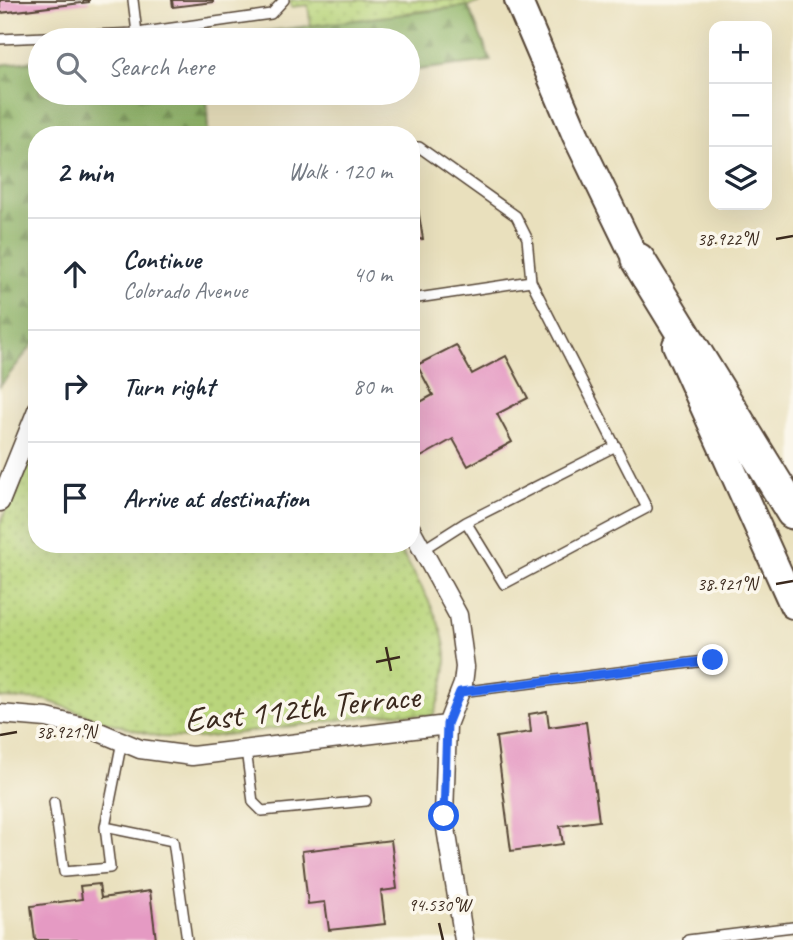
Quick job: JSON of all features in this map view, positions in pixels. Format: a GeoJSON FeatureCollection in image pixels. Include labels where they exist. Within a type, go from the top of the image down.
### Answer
{"type":"FeatureCollection","features":[{"type":"Feature","properties":{"kind":"highway"},"geometry":{"type":"LineString","coordinates":[[638,260],[793,512]]}},
{"type":"Feature","properties":{"kind":"street"},"geometry":{"type":"LineString","coordinates":[[518,0],[576,136],[638,260],[793,605]]}},
{"type":"Feature","properties":{"kind":"street"},"geometry":{"type":"LineString","coordinates":[[0,502],[28,432]]}},
{"type":"Feature","properties":{"kind":"street"},"geometry":{"type":"LineString","coordinates":[[420,546],[458,615],[465,667],[460,692],[447,724],[444,816],[464,940]]}},
{"type":"Feature","properties":{"kind":"street","name":"East 112th Terrace"},"geometry":{"type":"LineString","coordinates":[[0,714],[47,718],[92,729],[140,749],[192,756],[447,724]]}},
{"type":"Feature","properties":{"kind":"lane"},"geometry":{"type":"LineString","coordinates":[[133,0],[137,28]]}},
{"type":"Feature","properties":{"kind":"lane"},"geometry":{"type":"LineString","coordinates":[[173,28],[271,14],[284,0]]}},
{"type":"Feature","properties":{"kind":"lane"},"geometry":{"type":"LineString","coordinates":[[0,38],[28,37]]}},
{"type":"Feature","properties":{"kind":"lane"},"geometry":{"type":"LineString","coordinates":[[420,148],[516,216],[527,238],[531,281],[647,508],[504,584],[466,522]]}},
{"type":"Feature","properties":{"kind":"lane"},"geometry":{"type":"LineString","coordinates":[[420,298],[531,281]]}},
{"type":"Feature","properties":{"kind":"lane"},"geometry":{"type":"LineString","coordinates":[[422,550],[466,522],[616,446]]}},
{"type":"Feature","properties":{"kind":"lane"},"geometry":{"type":"LineString","coordinates":[[460,692],[713,660]]}},
{"type":"Feature","properties":{"kind":"lane"},"geometry":{"type":"LineString","coordinates":[[54,802],[64,872],[110,868],[105,827],[122,741]]}},
{"type":"Feature","properties":{"kind":"lane"},"geometry":{"type":"LineString","coordinates":[[246,750],[253,802],[262,811],[366,801]]}},
{"type":"Feature","properties":{"kind":"lane"},"geometry":{"type":"LineString","coordinates":[[105,827],[173,841],[187,940]]}},
{"type":"Feature","properties":{"kind":"lane"},"geometry":{"type":"LineString","coordinates":[[688,940],[793,927]]}},
{"type":"Feature","properties":{"kind":"green space"},"geometry":{"type":"Polygon","coordinates":[[[290,0],[486,0],[468,6],[405,13],[399,21],[337,28],[311,28],[308,5],[291,7],[290,0]]]}},
{"type":"Feature","properties":{"kind":"green space"},"geometry":{"type":"Polygon","coordinates":[[[468,6],[491,61],[420,70],[420,28],[293,28],[468,6]]]}},
{"type":"Feature","properties":{"kind":"green space"},"geometry":{"type":"Polygon","coordinates":[[[28,62],[28,105],[207,105],[208,126],[28,126],[28,350],[0,386],[0,65],[28,62]]]}},
{"type":"Feature","properties":{"kind":"green space"},"geometry":{"type":"Polygon","coordinates":[[[28,454],[28,553],[402,553],[432,607],[445,647],[445,673],[433,716],[394,713],[201,738],[160,737],[103,721],[46,700],[0,698],[0,525],[28,454]]]}},
{"type":"Feature","properties":{"kind":"building"},"geometry":{"type":"Polygon","coordinates":[[[0,0],[89,0],[89,2],[0,13],[0,0]]]}},
{"type":"Feature","properties":{"kind":"building"},"geometry":{"type":"Polygon","coordinates":[[[172,0],[213,0],[213,2],[173,7],[172,0]]]}},
{"type":"Feature","properties":{"kind":"building"},"geometry":{"type":"Polygon","coordinates":[[[456,345],[472,374],[506,356],[528,398],[497,414],[512,442],[468,466],[453,439],[421,457],[420,402],[433,395],[420,371],[420,363],[456,345]]]}},
{"type":"Feature","properties":{"kind":"building"},"geometry":{"type":"Polygon","coordinates":[[[547,711],[549,727],[586,722],[599,821],[560,826],[563,844],[511,851],[496,737],[531,732],[529,714],[547,711]]]}},
{"type":"Feature","properties":{"kind":"building"},"geometry":{"type":"Polygon","coordinates":[[[391,840],[397,889],[381,891],[385,924],[329,930],[325,902],[308,904],[302,851],[391,840]]]}},
{"type":"Feature","properties":{"kind":"building"},"geometry":{"type":"Polygon","coordinates":[[[99,884],[101,898],[150,891],[156,940],[35,940],[31,906],[82,899],[80,886],[99,884]]]}},
{"type":"Feature","properties":{"kind":"route"},"geometry":{"type":"LineString","coordinates":[[444,816],[447,724],[460,692],[713,660]]}}]}
